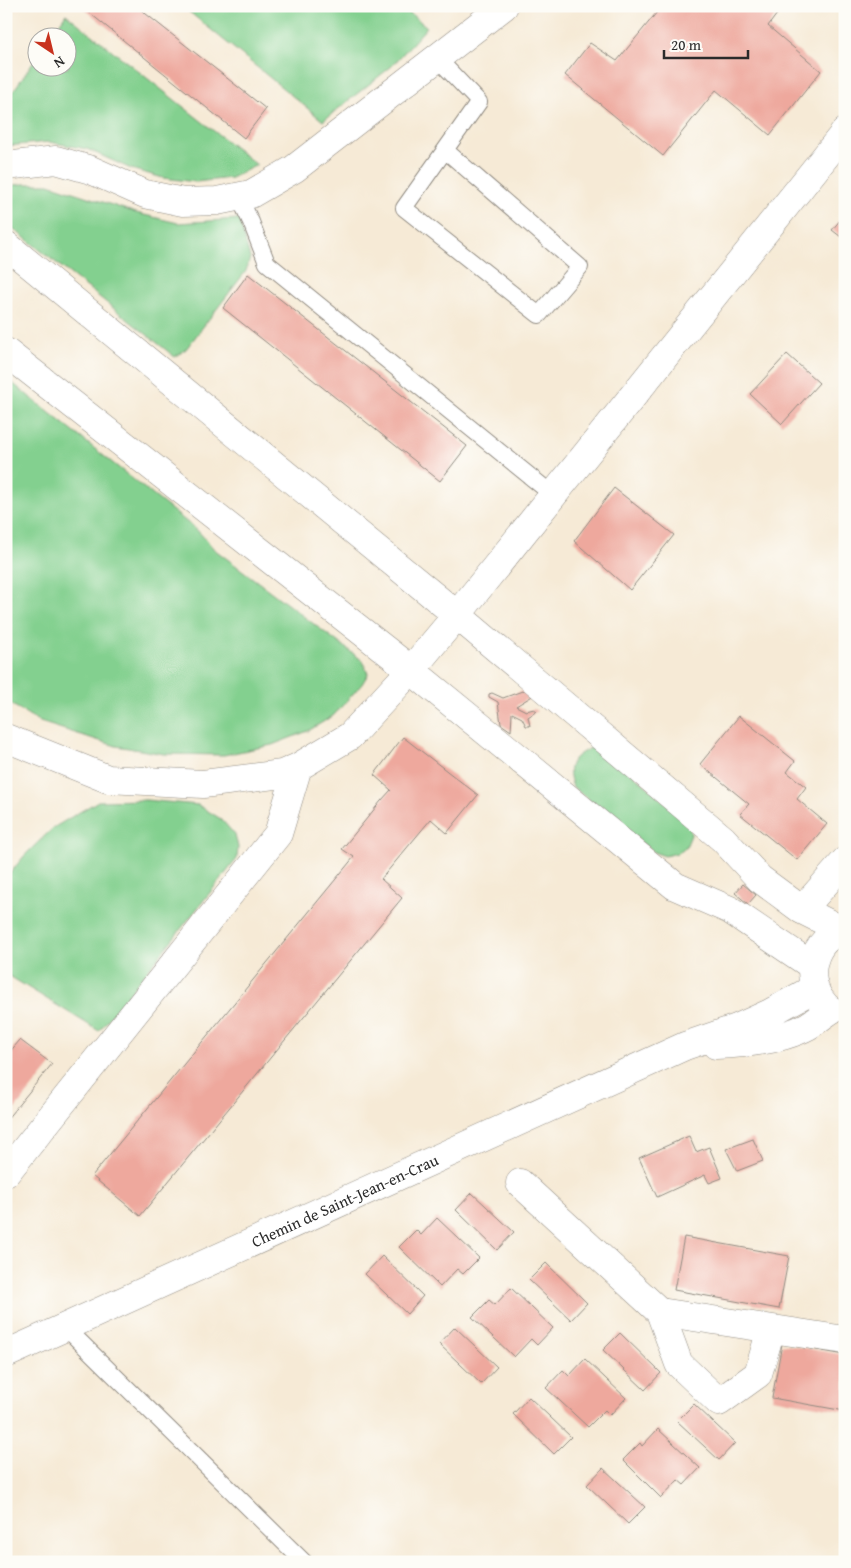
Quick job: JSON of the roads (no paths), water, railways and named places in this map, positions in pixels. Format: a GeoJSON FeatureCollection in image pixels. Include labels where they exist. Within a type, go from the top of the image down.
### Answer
{"type":"FeatureCollection","features":[{"type":"Feature","properties":{"kind":"street"},"geometry":{"type":"LineString","coordinates":[[6,166],[56,160],[91,170],[145,194],[183,202],[217,201],[252,194],[294,169],[504,6]]}},
{"type":"Feature","properties":{"kind":"street"},"geometry":{"type":"LineString","coordinates":[[6,738],[108,779],[203,784],[282,774],[298,767],[350,736],[411,670],[457,615],[845,132]]}},
{"type":"Feature","properties":{"kind":"street"},"geometry":{"type":"LineString","coordinates":[[6,245],[457,615],[723,839],[760,879],[802,910],[843,930]]}},
{"type":"Feature","properties":{"kind":"street"},"geometry":{"type":"LineString","coordinates":[[6,352],[411,670],[675,886],[730,910],[812,977],[822,1002],[838,1013]]}},
{"type":"Feature","properties":{"kind":"street"},"geometry":{"type":"LineString","coordinates":[[6,1173],[278,834],[298,767]]}},
{"type":"Feature","properties":{"kind":"street"},"geometry":{"type":"LineString","coordinates":[[802,910],[845,861]]}},
{"type":"Feature","properties":{"kind":"street"},"geometry":{"type":"LineString","coordinates":[[812,977],[817,950],[828,938],[843,930]]}},
{"type":"Feature","properties":{"kind":"street","name":"Chemin de Saint-Jean-en-Crau"},"geometry":{"type":"LineString","coordinates":[[6,1354],[685,1046],[737,1028],[770,1013],[812,977]]}},
{"type":"Feature","properties":{"kind":"street"},"geometry":{"type":"LineString","coordinates":[[685,1046],[742,1044],[775,1038],[838,1013]]}},
{"type":"Feature","properties":{"kind":"street"},"geometry":{"type":"LineString","coordinates":[[520,1183],[660,1312],[679,1364],[719,1402],[758,1374],[771,1329]]}},
{"type":"Feature","properties":{"kind":"street"},"geometry":{"type":"LineString","coordinates":[[660,1312],[845,1340]]}},
{"type":"Feature","properties":{"kind":"lane"},"geometry":{"type":"LineString","coordinates":[[437,58],[479,102],[445,150],[404,208],[539,315],[580,267],[445,150]]}},
{"type":"Feature","properties":{"kind":"lane"},"geometry":{"type":"LineString","coordinates":[[238,197],[251,222],[267,263],[553,495]]}},
{"type":"Feature","properties":{"kind":"lane"},"geometry":{"type":"LineString","coordinates":[[65,1327],[304,1562]]}}]}
